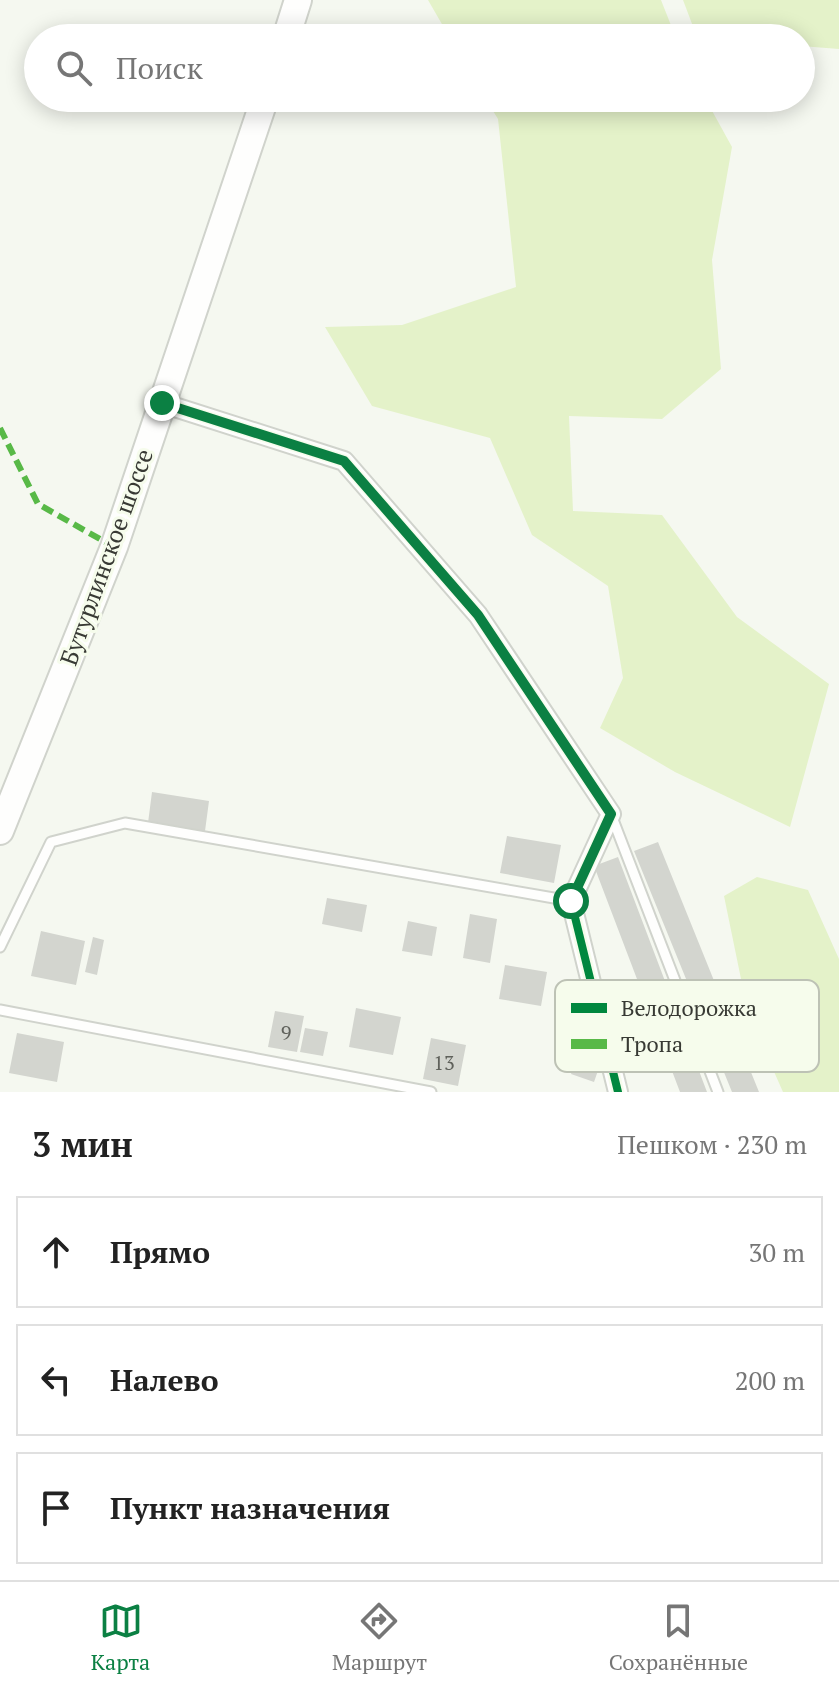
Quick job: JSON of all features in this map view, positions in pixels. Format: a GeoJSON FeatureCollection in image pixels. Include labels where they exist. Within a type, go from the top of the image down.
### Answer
{"type":"FeatureCollection","features":[{"type":"Feature","properties":{"kind":"main road"},"geometry":{"type":"LineString","coordinates":[[290,24],[298,0]]}},
{"type":"Feature","properties":{"kind":"main road","name":"Бутурлинское шоссе"},"geometry":{"type":"LineString","coordinates":[[0,831],[114,547],[260,112]]}},
{"type":"Feature","properties":{"kind":"street"},"geometry":{"type":"LineString","coordinates":[[162,403],[344,461],[478,615],[611,814],[571,901],[590,980]]}},
{"type":"Feature","properties":{"kind":"street"},"geometry":{"type":"LineString","coordinates":[[613,1072],[618,1092]]}},
{"type":"Feature","properties":{"kind":"lane"},"geometry":{"type":"LineString","coordinates":[[611,814],[675,980]]}},
{"type":"Feature","properties":{"kind":"lane"},"geometry":{"type":"LineString","coordinates":[[0,947],[51,842],[125,823],[571,901]]}},
{"type":"Feature","properties":{"kind":"lane"},"geometry":{"type":"LineString","coordinates":[[0,1010],[431,1092]]}},
{"type":"Feature","properties":{"kind":"lane"},"geometry":{"type":"LineString","coordinates":[[710,1072],[718,1092]]}},
{"type":"Feature","properties":{"kind":"green space"},"geometry":{"type":"Polygon","coordinates":[[[428,0],[661,0],[670,24],[442,24],[428,0]]]}},
{"type":"Feature","properties":{"kind":"green space"},"geometry":{"type":"Polygon","coordinates":[[[683,0],[839,0],[839,49],[815,47],[815,24],[692,24],[683,0]]]}},
{"type":"Feature","properties":{"kind":"green space"},"geometry":{"type":"Polygon","coordinates":[[[494,112],[713,112],[732,147],[712,260],[721,369],[662,419],[569,416],[573,511],[662,515],[737,617],[829,684],[790,827],[675,772],[600,728],[623,678],[608,586],[532,535],[490,438],[372,406],[325,327],[402,325],[516,287],[498,119],[494,112]]]}},
{"type":"Feature","properties":{"kind":"green space"},"geometry":{"type":"Polygon","coordinates":[[[757,877],[808,890],[839,959],[839,1092],[783,1092],[774,1072],[819,1072],[819,980],[741,980],[724,896],[757,877]]]}},
{"type":"Feature","properties":{"kind":"building"},"geometry":{"type":"Polygon","coordinates":[[[152,792],[209,801],[205,831],[148,823],[152,792]]]}},
{"type":"Feature","properties":{"kind":"building"},"geometry":{"type":"Polygon","coordinates":[[[507,836],[561,845],[554,883],[500,873],[507,836]]]}},
{"type":"Feature","properties":{"kind":"building"},"geometry":{"type":"Polygon","coordinates":[[[658,842],[714,980],[686,980],[634,851],[658,842]]]}},
{"type":"Feature","properties":{"kind":"building"},"geometry":{"type":"Polygon","coordinates":[[[618,857],[665,980],[637,980],[594,866],[618,857]]]}},
{"type":"Feature","properties":{"kind":"building"},"geometry":{"type":"Polygon","coordinates":[[[327,898],[367,905],[362,932],[322,924],[327,898]]]}},
{"type":"Feature","properties":{"kind":"building"},"geometry":{"type":"Polygon","coordinates":[[[470,914],[497,919],[490,963],[463,958],[470,914]]]}},
{"type":"Feature","properties":{"kind":"building"},"geometry":{"type":"Polygon","coordinates":[[[408,921],[437,927],[432,956],[402,951],[408,921]]]}},
{"type":"Feature","properties":{"kind":"building"},"geometry":{"type":"Polygon","coordinates":[[[41,931],[85,941],[76,985],[31,976],[41,931]]]}},
{"type":"Feature","properties":{"kind":"building"},"geometry":{"type":"Polygon","coordinates":[[[93,937],[104,940],[97,975],[85,972],[93,937]]]}},
{"type":"Feature","properties":{"kind":"building"},"geometry":{"type":"Polygon","coordinates":[[[505,965],[547,972],[541,1006],[499,999],[505,965]]]}},
{"type":"Feature","properties":{"kind":"building"},"geometry":{"type":"Polygon","coordinates":[[[356,1008],[401,1017],[393,1055],[349,1047],[356,1008]]]}},
{"type":"Feature","properties":{"kind":"building"},"geometry":{"type":"Polygon","coordinates":[[[275,1011],[304,1016],[297,1052],[268,1047],[275,1011]]]}},
{"type":"Feature","properties":{"kind":"building"},"geometry":{"type":"Polygon","coordinates":[[[305,1028],[328,1032],[323,1056],[300,1052],[305,1028]]]}},
{"type":"Feature","properties":{"kind":"building"},"geometry":{"type":"Polygon","coordinates":[[[17,1033],[64,1042],[57,1082],[9,1073],[17,1033]]]}},
{"type":"Feature","properties":{"kind":"building"},"geometry":{"type":"Polygon","coordinates":[[[431,1038],[466,1045],[458,1086],[423,1079],[431,1038]]]}},
{"type":"Feature","properties":{"kind":"building"},"geometry":{"type":"Polygon","coordinates":[[[572,1072],[598,1072],[594,1082],[572,1072]]]}},
{"type":"Feature","properties":{"kind":"building"},"geometry":{"type":"Polygon","coordinates":[[[672,1072],[699,1072],[707,1092],[680,1092],[672,1072]]]}},
{"type":"Feature","properties":{"kind":"building"},"geometry":{"type":"Polygon","coordinates":[[[724,1072],[751,1072],[759,1092],[732,1092],[724,1072]]]}},
{"type":"Feature","properties":{"kind":"marked path"},"geometry":{"type":"LineString","coordinates":[[0,428],[38,504],[114,547]]}},
{"type":"Feature","properties":{"kind":"cycle path"},"geometry":{"type":"LineString","coordinates":[[162,403],[344,461],[478,615],[611,814],[571,901],[590,980]]}},
{"type":"Feature","properties":{"kind":"cycle path"},"geometry":{"type":"LineString","coordinates":[[613,1072],[618,1092]]}},
{"type":"Feature","properties":{"kind":"route"},"geometry":{"type":"LineString","coordinates":[[162,403],[344,461],[478,615],[611,814],[571,901]]}}]}
